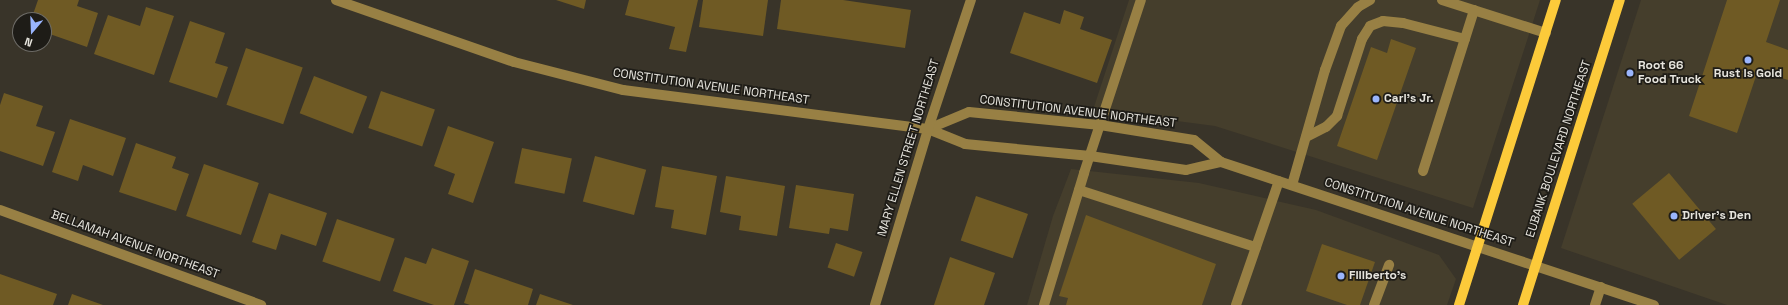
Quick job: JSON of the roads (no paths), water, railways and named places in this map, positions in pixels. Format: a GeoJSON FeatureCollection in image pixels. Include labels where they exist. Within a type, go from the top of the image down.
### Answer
{"type":"FeatureCollection","features":[{"type":"Feature","properties":{"kind":"main road"},"geometry":{"type":"LineString","coordinates":[[1459,305],[1556,0]]}},
{"type":"Feature","properties":{"kind":"main road","name":"EUBANK BOULEVARD NORTHEAST"},"geometry":{"type":"LineString","coordinates":[[1523,305],[1620,0]]}},
{"type":"Feature","properties":{"kind":"street","name":"CONSTITUTION AVENUE NORTHEAST"},"geometry":{"type":"LineString","coordinates":[[336,0],[514,62],[623,90],[928,129],[965,144],[1090,156],[1186,170],[1221,162]]}},
{"type":"Feature","properties":{"kind":"street","name":"MARY ELLEN STREET NORTHEAST"},"geometry":{"type":"LineString","coordinates":[[875,305],[928,129],[971,0]]}},
{"type":"Feature","properties":{"kind":"street"},"geometry":{"type":"LineString","coordinates":[[1044,305],[1079,190],[1141,0]]}},
{"type":"Feature","properties":{"kind":"street"},"geometry":{"type":"LineString","coordinates":[[1292,185],[1341,26],[1358,7],[1370,0]]}},
{"type":"Feature","properties":{"kind":"street"},"geometry":{"type":"LineString","coordinates":[[1442,0],[1546,33]]}},
{"type":"Feature","properties":{"kind":"street"},"geometry":{"type":"LineString","coordinates":[[1423,171],[1474,10]]}},
{"type":"Feature","properties":{"kind":"street"},"geometry":{"type":"LineString","coordinates":[[1306,137],[1326,127],[1337,116],[1362,39],[1370,26],[1383,21],[1403,23],[1465,39]]}},
{"type":"Feature","properties":{"kind":"street","name":"CONSTITUTION AVENUE NORTHEAST"},"geometry":{"type":"LineString","coordinates":[[928,129],[969,112],[1100,125],[1194,140],[1221,162],[1478,245],[1654,305]]}},
{"type":"Feature","properties":{"kind":"street"},"geometry":{"type":"LineString","coordinates":[[1236,305],[1279,180]]}},
{"type":"Feature","properties":{"kind":"street"},"geometry":{"type":"LineString","coordinates":[[1079,190],[1256,247]]}},
{"type":"Feature","properties":{"kind":"street","name":"BELLAMAH AVENUE NORTHEAST"},"geometry":{"type":"LineString","coordinates":[[0,210],[261,305]]}},
{"type":"Feature","properties":{"kind":"street"},"geometry":{"type":"LineString","coordinates":[[1374,305],[1389,265]]}},
{"type":"Feature","properties":{"kind":"street"},"geometry":{"type":"LineString","coordinates":[[1595,305],[1601,287]]}},
{"type":"Feature","properties":{"kind":"place","name":"Rust is Gold"},"geometry":{"type":"Point","coordinates":[1748,60]}},
{"type":"Feature","properties":{"kind":"place","name":"Root 66 Food Truck"},"geometry":{"type":"Point","coordinates":[1630,73]}},
{"type":"Feature","properties":{"kind":"place","name":"Carl's Jr."},"geometry":{"type":"Point","coordinates":[1376,99]}},
{"type":"Feature","properties":{"kind":"place","name":"Driver's Den"},"geometry":{"type":"Point","coordinates":[1674,216]}},
{"type":"Feature","properties":{"kind":"place","name":"Filiberto's"},"geometry":{"type":"Point","coordinates":[1341,276]}}]}
